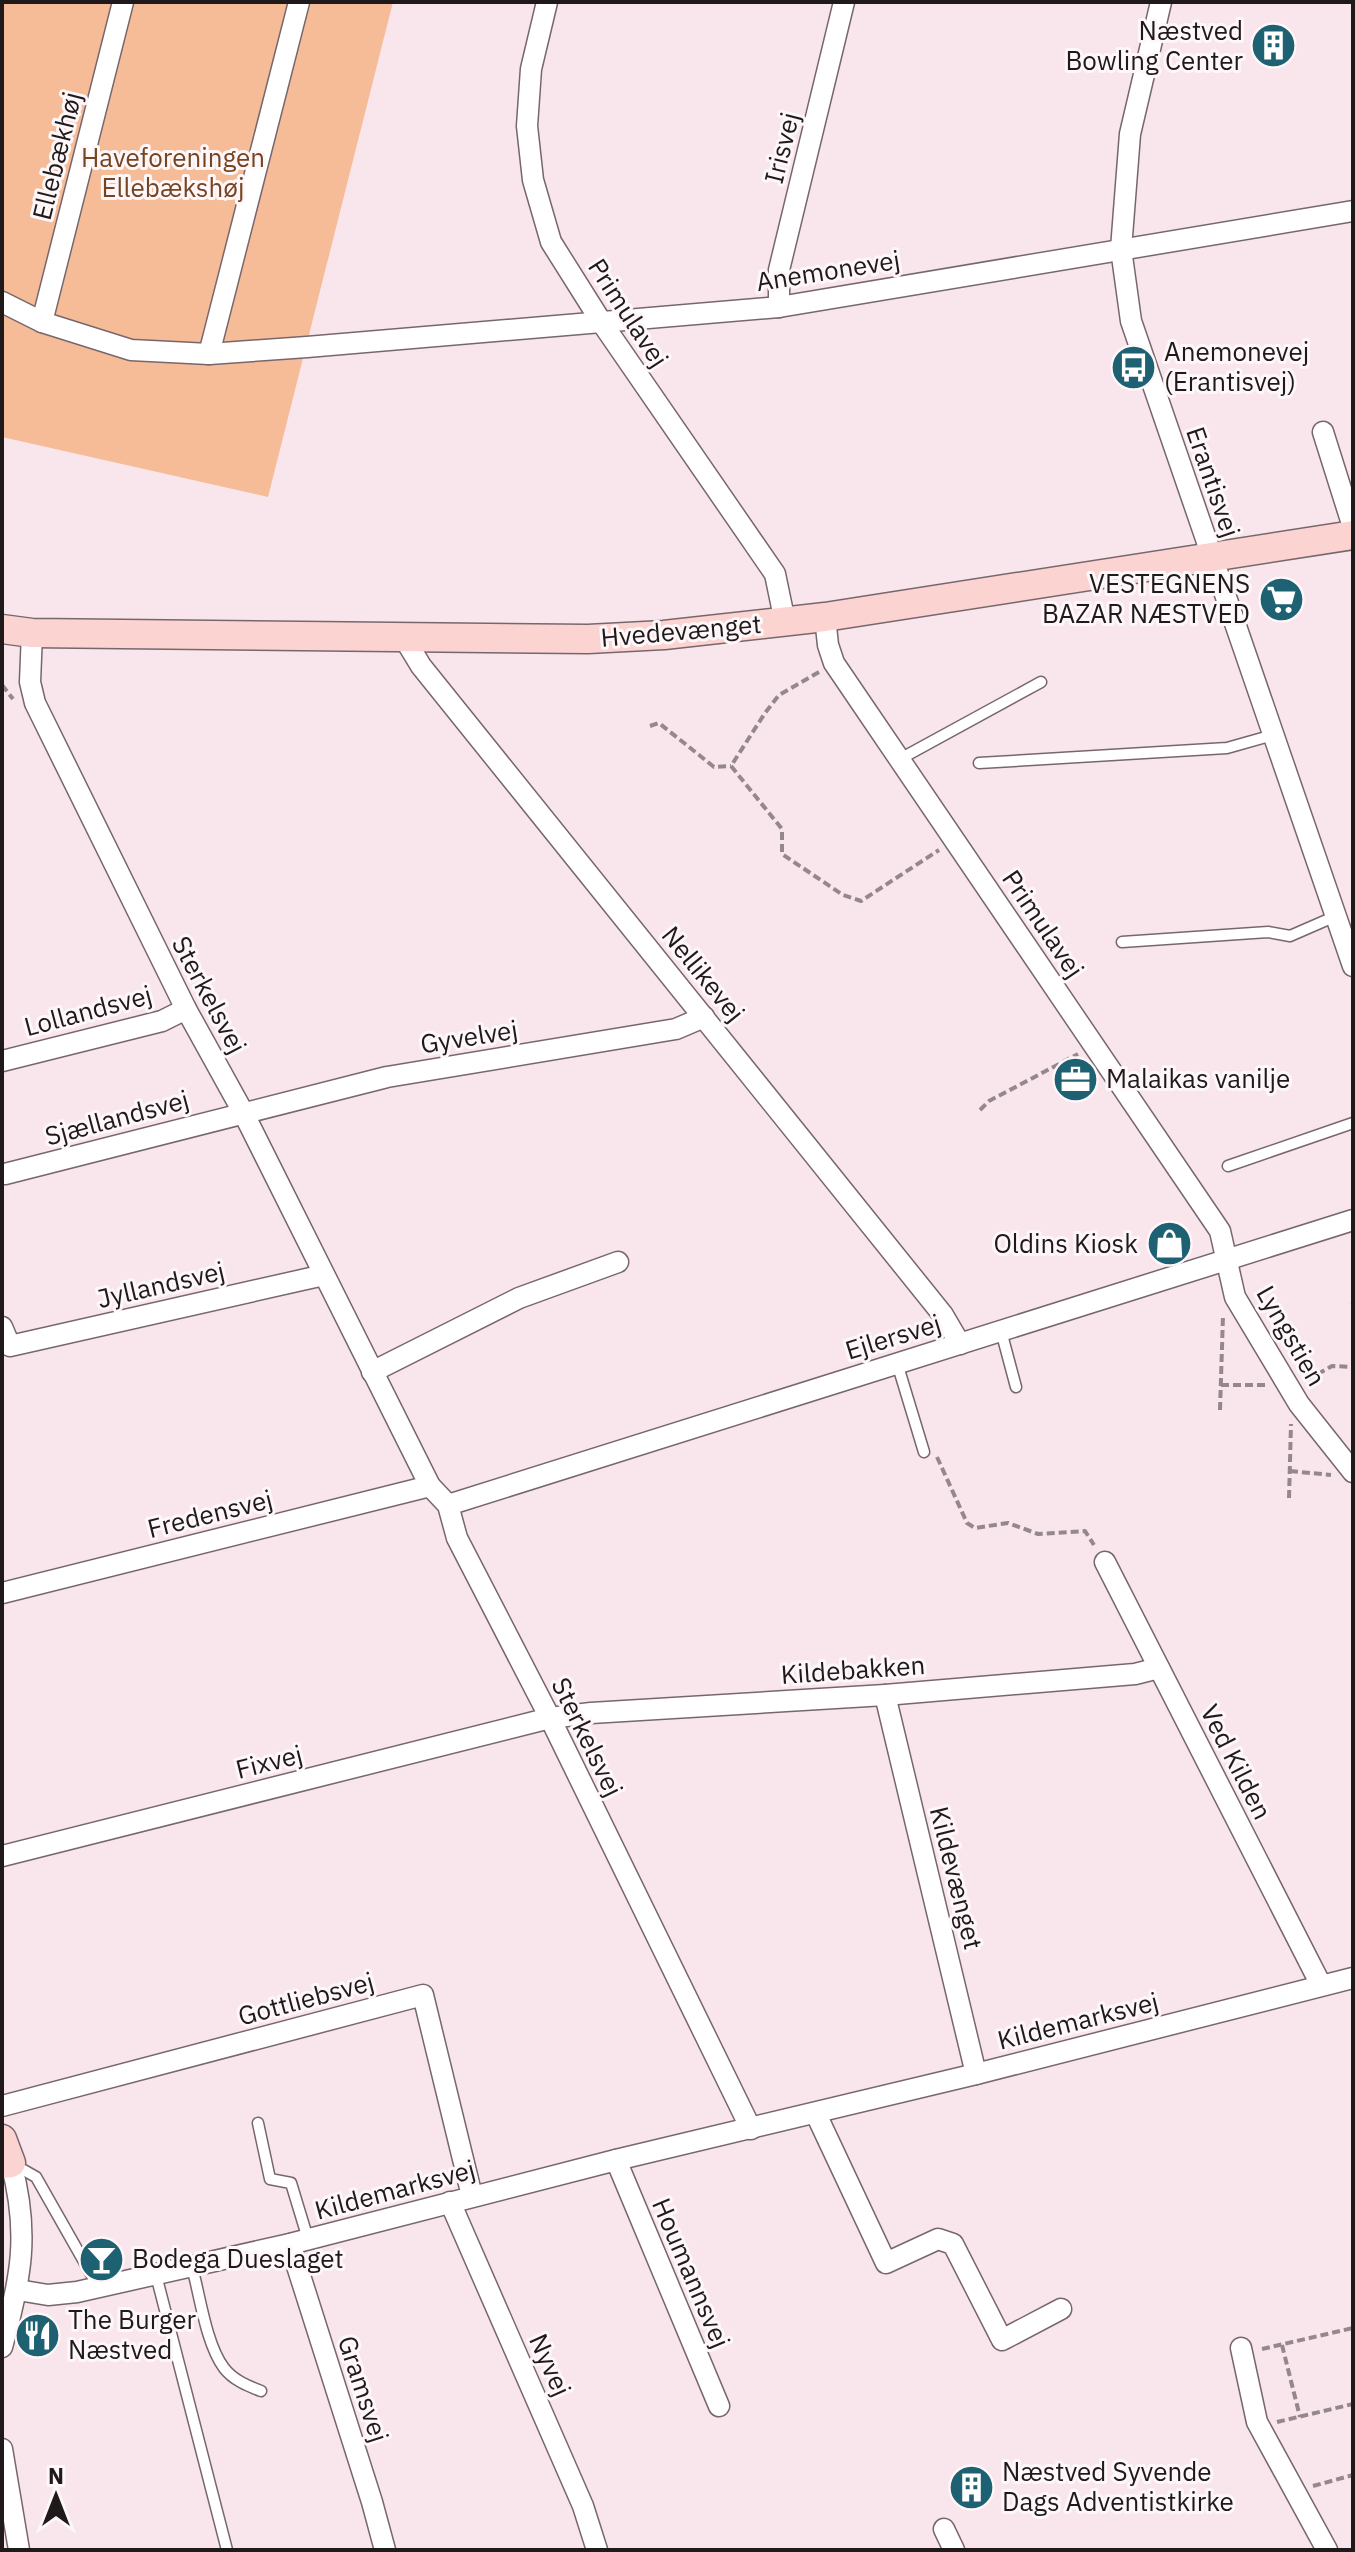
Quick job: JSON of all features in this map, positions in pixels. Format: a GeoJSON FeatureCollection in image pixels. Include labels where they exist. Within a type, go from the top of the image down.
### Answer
{"type":"FeatureCollection","features":[{"type":"Feature","properties":{"kind":"street","name":"Ellebækhøj"},"geometry":{"type":"LineString","coordinates":[[42,322],[123,2]]}},
{"type":"Feature","properties":{"kind":"street"},"geometry":{"type":"LineString","coordinates":[[2,302],[42,322],[131,350],[209,354],[299,2]]}},
{"type":"Feature","properties":{"kind":"street","name":"Primulavej"},"geometry":{"type":"LineString","coordinates":[[547,2],[531,69],[527,126],[533,180],[551,242],[602,323],[775,574],[785,622]]}},
{"type":"Feature","properties":{"kind":"street","name":"Irisvej"},"geometry":{"type":"LineString","coordinates":[[779,307],[779,270],[844,2]]}},
{"type":"Feature","properties":{"kind":"street","name":"Erantisvej"},"geometry":{"type":"LineString","coordinates":[[1161,2],[1130,134],[1121,249],[1131,321],[1353,966]]}},
{"type":"Feature","properties":{"kind":"street","name":"Anemonevej"},"geometry":{"type":"LineString","coordinates":[[209,354],[779,307],[1353,211]]}},
{"type":"Feature","properties":{"kind":"street"},"geometry":{"type":"LineString","coordinates":[[1323,432],[1353,527]]}},
{"type":"Feature","properties":{"kind":"street","name":"Hvedevænget"},"geometry":{"type":"LineString","coordinates":[[2,629],[32,633],[404,638],[598,639],[664,635],[825,617],[1353,535]]}},
{"type":"Feature","properties":{"kind":"street","name":"Primulavej"},"geometry":{"type":"LineString","coordinates":[[825,617],[828,645],[834,663],[1220,1231],[1228,1258]]}},
{"type":"Feature","properties":{"kind":"street","name":"Sterkelsvej"},"geometry":{"type":"LineString","coordinates":[[32,633],[30,682],[35,703],[186,1009],[243,1112],[430,1486],[448,1505],[457,1538],[550,1718],[751,2129]]}},
{"type":"Feature","properties":{"kind":"street","name":"Nellikevej"},"geometry":{"type":"LineString","coordinates":[[404,638],[421,666],[943,1315],[960,1344]]}},
{"type":"Feature","properties":{"kind":"street","name":"Lollandsvej"},"geometry":{"type":"LineString","coordinates":[[2,1061],[162,1021],[186,1009]]}},
{"type":"Feature","properties":{"kind":"street","name":"Gyvelvej"},"geometry":{"type":"LineString","coordinates":[[243,1112],[387,1077],[676,1029],[704,1017]]}},
{"type":"Feature","properties":{"kind":"street","name":"Sjællandsvej"},"geometry":{"type":"LineString","coordinates":[[5,1174],[243,1112]]}},
{"type":"Feature","properties":{"kind":"street","name":"Ejlersvej"},"geometry":{"type":"LineString","coordinates":[[448,1505],[1353,1220]]}},
{"type":"Feature","properties":{"kind":"street","name":"Lyngstien"},"geometry":{"type":"LineString","coordinates":[[1228,1258],[1235,1297],[1292,1393],[1352,1470]]}},
{"type":"Feature","properties":{"kind":"street"},"geometry":{"type":"LineString","coordinates":[[372,1372],[519,1298],[618,1262]]}},
{"type":"Feature","properties":{"kind":"street","name":"Jyllandsvej"},"geometry":{"type":"LineString","coordinates":[[6,1337],[324,1275]]}},
{"type":"Feature","properties":{"kind":"street","name":"Fredensvej"},"geometry":{"type":"LineString","coordinates":[[2,1593],[430,1486]]}},
{"type":"Feature","properties":{"kind":"street","name":"Ved Kilden"},"geometry":{"type":"LineString","coordinates":[[1105,1562],[1321,1985]]}},
{"type":"Feature","properties":{"kind":"street","name":"Kildebakken"},"geometry":{"type":"LineString","coordinates":[[550,1718],[885,1695],[1135,1674],[1159,1668]]}},
{"type":"Feature","properties":{"kind":"street","name":"Kildevænget"},"geometry":{"type":"LineString","coordinates":[[885,1695],[976,2074]]}},
{"type":"Feature","properties":{"kind":"street","name":"Fixvej"},"geometry":{"type":"LineString","coordinates":[[2,1856],[550,1718]]}},
{"type":"Feature","properties":{"kind":"street","name":"Kildemarksvej"},"geometry":{"type":"LineString","coordinates":[[10,2287],[48,2295],[99,2288],[192,2267],[1353,1978]]}},
{"type":"Feature","properties":{"kind":"street","name":"Gottliebsvej"},"geometry":{"type":"LineString","coordinates":[[2,2106],[423,1995],[472,2196]]}},
{"type":"Feature","properties":{"kind":"street"},"geometry":{"type":"LineString","coordinates":[[816,2114],[886,2263],[938,2239],[953,2244],[1002,2340],[1061,2309]]}},
{"type":"Feature","properties":{"kind":"street"},"geometry":{"type":"LineString","coordinates":[[2,2347],[10,2287],[23,2252],[22,2214],[5,2156]]}},
{"type":"Feature","properties":{"kind":"street","name":"Houmannsvej"},"geometry":{"type":"LineString","coordinates":[[616,2160],[719,2406]]}},
{"type":"Feature","properties":{"kind":"street","name":"Nyvej"},"geometry":{"type":"LineString","coordinates":[[450,2202],[583,2506],[597,2550]]}},
{"type":"Feature","properties":{"kind":"street","name":"Gramsvej"},"geometry":{"type":"LineString","coordinates":[[299,2242],[385,2550]]}},
{"type":"Feature","properties":{"kind":"street"},"geometry":{"type":"LineString","coordinates":[[1241,2351],[1259,2426],[1327,2550]]}},
{"type":"Feature","properties":{"kind":"street"},"geometry":{"type":"LineString","coordinates":[[2,2449],[19,2550]]}},
{"type":"Feature","properties":{"kind":"street"},"geometry":{"type":"LineString","coordinates":[[944,2529],[954,2550]]}},
{"type":"Feature","properties":{"kind":"lane"},"geometry":{"type":"LineString","coordinates":[[900,759],[1041,682]]}},
{"type":"Feature","properties":{"kind":"lane"},"geometry":{"type":"LineString","coordinates":[[979,763],[1227,748],[1273,735]]}},
{"type":"Feature","properties":{"kind":"lane"},"geometry":{"type":"LineString","coordinates":[[1122,942],[1268,932],[1290,936],[1336,916]]}},
{"type":"Feature","properties":{"kind":"lane"},"geometry":{"type":"LineString","coordinates":[[1228,1166],[1353,1123]]}},
{"type":"Feature","properties":{"kind":"lane"},"geometry":{"type":"LineString","coordinates":[[1001,1331],[1016,1387]]}},
{"type":"Feature","properties":{"kind":"lane"},"geometry":{"type":"LineString","coordinates":[[897,1363],[924,1452]]}},
{"type":"Feature","properties":{"kind":"lane"},"geometry":{"type":"LineString","coordinates":[[258,2123],[270,2179],[291,2183],[299,2242]]}},
{"type":"Feature","properties":{"kind":"lane"},"geometry":{"type":"LineString","coordinates":[[5,2156],[36,2177],[99,2288]]}},
{"type":"Feature","properties":{"kind":"lane"},"geometry":{"type":"LineString","coordinates":[[192,2267],[213,2347],[225,2370],[244,2384],[261,2391]]}},
{"type":"Feature","properties":{"kind":"lane"},"geometry":{"type":"LineString","coordinates":[[156,2275],[227,2550]]}},
{"type":"Feature","properties":{"kind":"path"},"geometry":{"type":"LineString","coordinates":[[731,766],[779,695],[834,663]]}},
{"type":"Feature","properties":{"kind":"path"},"geometry":{"type":"LineString","coordinates":[[650,726],[659,723],[714,767],[731,766]]}},
{"type":"Feature","properties":{"kind":"path"},"geometry":{"type":"LineString","coordinates":[[731,766],[782,829],[782,854],[843,895],[861,901],[954,840]]}},
{"type":"Feature","properties":{"kind":"path"},"geometry":{"type":"LineString","coordinates":[[980,1110],[989,1101],[1094,1045]]}},
{"type":"Feature","properties":{"kind":"path"},"geometry":{"type":"LineString","coordinates":[[1220,1410],[1223,1315]]}},
{"type":"Feature","properties":{"kind":"path"},"geometry":{"type":"LineString","coordinates":[[1221,1385],[1292,1393],[1332,1366],[1353,1367]]}},
{"type":"Feature","properties":{"kind":"path"},"geometry":{"type":"LineString","coordinates":[[1289,1498],[1292,1393]]}},
{"type":"Feature","properties":{"kind":"path"},"geometry":{"type":"LineString","coordinates":[[924,1452],[940,1458],[967,1523],[975,1528],[1008,1523],[1038,1534],[1085,1531],[1105,1562]]}},
{"type":"Feature","properties":{"kind":"path"},"geometry":{"type":"LineString","coordinates":[[1290,1471],[1336,1476],[1352,1470]]}},
{"type":"Feature","properties":{"kind":"path"},"geometry":{"type":"LineString","coordinates":[[1241,2351],[1353,2328]]}},
{"type":"Feature","properties":{"kind":"path"},"geometry":{"type":"LineString","coordinates":[[1282,2345],[1300,2417]]}},
{"type":"Feature","properties":{"kind":"path"},"geometry":{"type":"LineString","coordinates":[[1259,2426],[1353,2404]]}},
{"type":"Feature","properties":{"kind":"path"},"geometry":{"type":"LineString","coordinates":[[1294,2490],[1353,2475]]}},
{"type":"Feature","properties":{"kind":"green space","name":"Haveforeningen Ellebækshøj"},"geometry":{"type":"Polygon","coordinates":[[[2,2],[393,2],[268,497],[2,437],[2,2]]]}},
{"type":"Feature","properties":{"kind":"place","name":"Næstved Bowling Center"},"geometry":{"type":"Point","coordinates":[1274,46]}},
{"type":"Feature","properties":{"kind":"place","name":"Anemonevej (Erantisvej)"},"geometry":{"type":"Point","coordinates":[1133,367]}},
{"type":"Feature","properties":{"kind":"place","name":"VESTEGNENS BAZAR NÆSTVED"},"geometry":{"type":"Point","coordinates":[1281,599]}},
{"type":"Feature","properties":{"kind":"place","name":"Malaikas vanilje"},"geometry":{"type":"Point","coordinates":[1075,1079]}},
{"type":"Feature","properties":{"kind":"place","name":"Oldins Kiosk"},"geometry":{"type":"Point","coordinates":[1169,1244]}},
{"type":"Feature","properties":{"kind":"place","name":"Bodega Dueslaget"},"geometry":{"type":"Point","coordinates":[101,2259]}},
{"type":"Feature","properties":{"kind":"place","name":"The Burger Næstved"},"geometry":{"type":"Point","coordinates":[37,2335]}},
{"type":"Feature","properties":{"kind":"place","name":"Næstved Syvende Dags Adventistkirke"},"geometry":{"type":"Point","coordinates":[971,2487]}}]}
